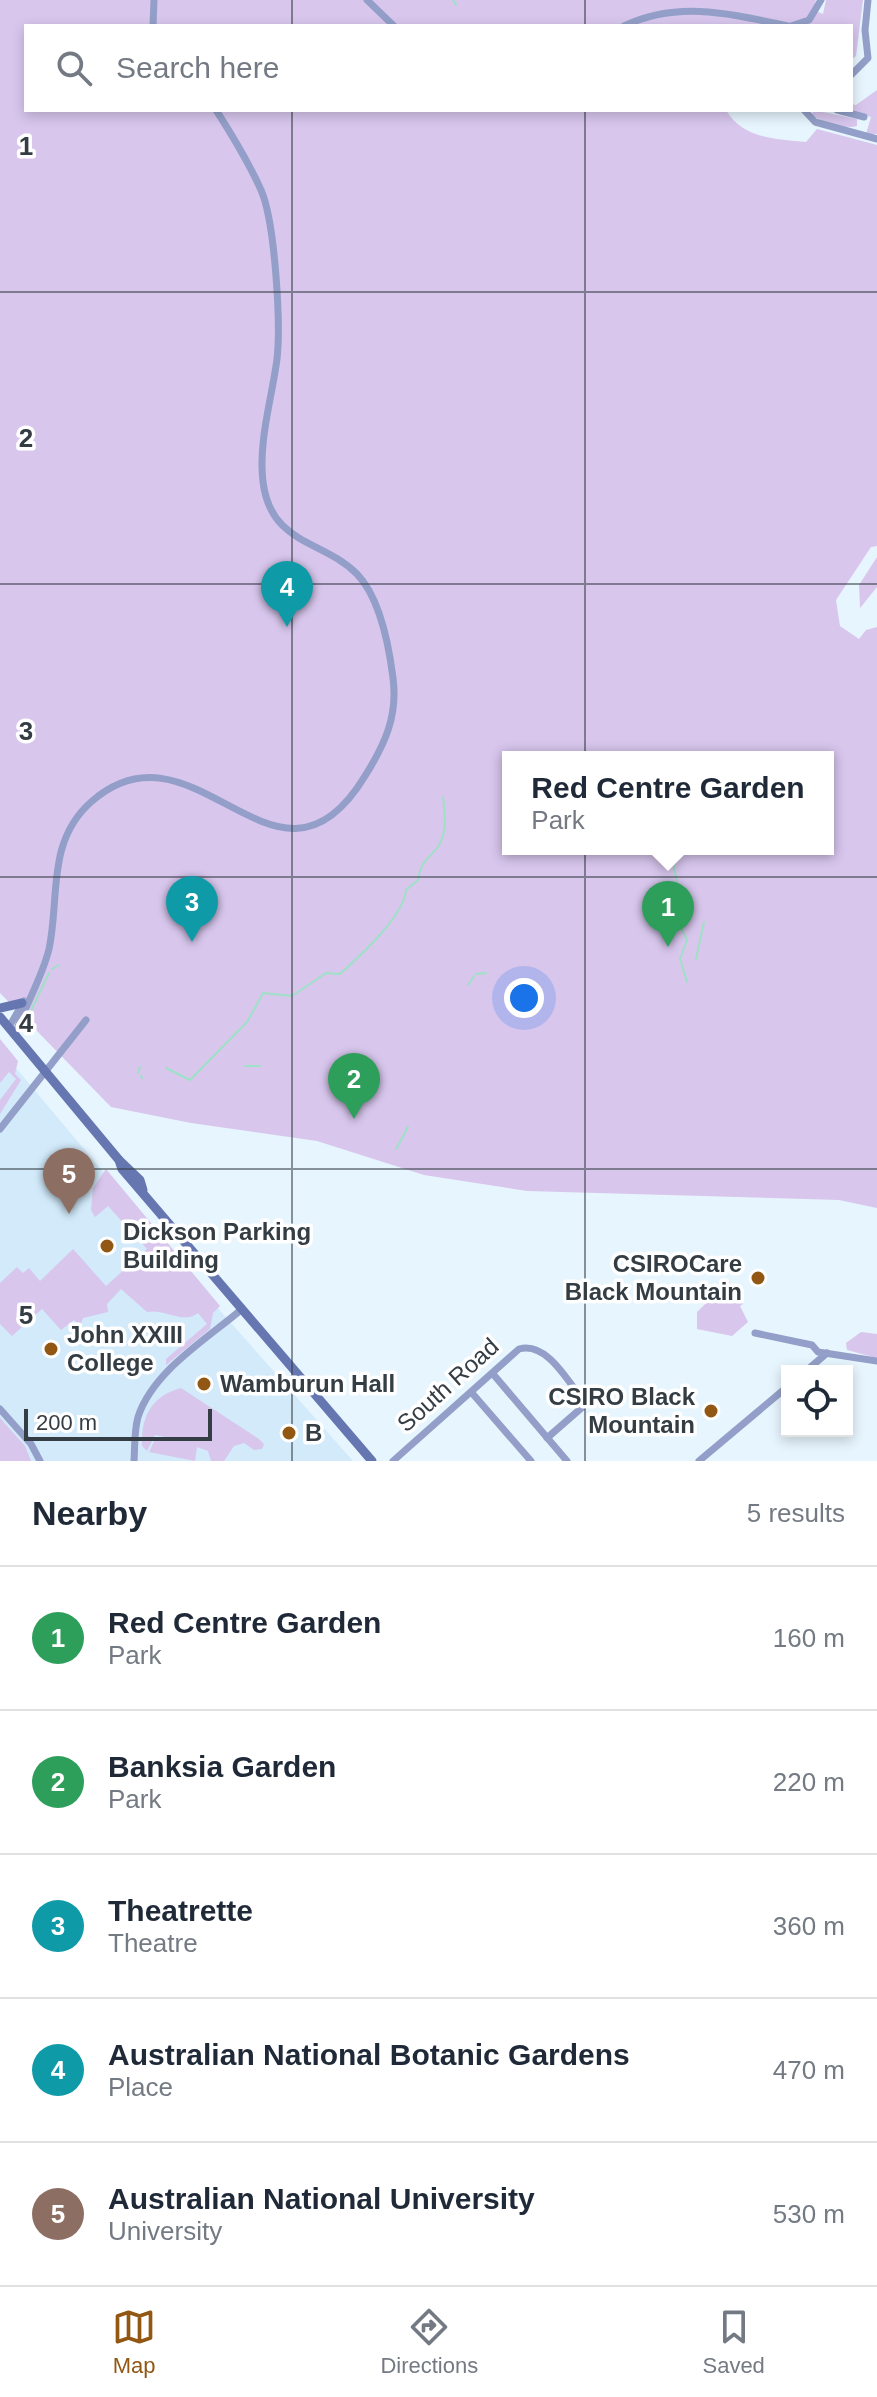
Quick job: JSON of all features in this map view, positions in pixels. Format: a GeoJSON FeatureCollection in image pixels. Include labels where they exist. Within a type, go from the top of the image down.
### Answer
{"type":"FeatureCollection","features":[{"type":"Feature","properties":{"kind":"street"},"geometry":{"type":"LineString","coordinates":[[153,24],[154,0]]}},
{"type":"Feature","properties":{"kind":"street"},"geometry":{"type":"LineString","coordinates":[[367,0],[392,24]]}},
{"type":"Feature","properties":{"kind":"street"},"geometry":{"type":"LineString","coordinates":[[796,24],[809,20],[821,0]]}},
{"type":"Feature","properties":{"kind":"street"},"geometry":{"type":"LineString","coordinates":[[853,73],[868,58],[865,30],[868,0]]}},
{"type":"Feature","properties":{"kind":"street"},"geometry":{"type":"LineString","coordinates":[[631,24],[672,12],[696,10],[721,11],[781,24]]}},
{"type":"Feature","properties":{"kind":"street"},"geometry":{"type":"LineString","coordinates":[[12,1031],[49,950],[58,857],[66,835],[91,802],[121,785],[139,780],[170,780],[207,792],[262,824],[285,830],[312,827],[332,817],[353,797],[392,726],[393,675],[367,587],[351,570],[291,534],[272,511],[264,487],[264,450],[278,336],[270,229],[261,191],[217,112]]}},
{"type":"Feature","properties":{"kind":"street"},"geometry":{"type":"LineString","coordinates":[[806,112],[815,122],[877,139]]}},
{"type":"Feature","properties":{"kind":"street"},"geometry":{"type":"LineString","coordinates":[[846,112],[864,117]]}},
{"type":"Feature","properties":{"kind":"street"},"geometry":{"type":"LineString","coordinates":[[0,1008],[26,1000]]}},
{"type":"Feature","properties":{"kind":"street"},"geometry":{"type":"LineString","coordinates":[[0,1017],[119,1160],[122,1169],[372,1461]]}},
{"type":"Feature","properties":{"kind":"street"},"geometry":{"type":"LineString","coordinates":[[0,1129],[86,1020]]}},
{"type":"Feature","properties":{"kind":"street"},"geometry":{"type":"LineString","coordinates":[[134,1461],[137,1419],[147,1396],[159,1380],[242,1309]]}},
{"type":"Feature","properties":{"kind":"street"},"geometry":{"type":"LineString","coordinates":[[755,1333],[812,1345],[818,1352],[877,1361]]}},
{"type":"Feature","properties":{"kind":"street","name":"South Road"},"geometry":{"type":"LineString","coordinates":[[393,1461],[519,1349],[533,1346],[543,1351],[586,1404],[547,1438]]}},
{"type":"Feature","properties":{"kind":"street"},"geometry":{"type":"LineString","coordinates":[[813,1365],[827,1353]]}},
{"type":"Feature","properties":{"kind":"street"},"geometry":{"type":"LineString","coordinates":[[493,1374],[567,1461]]}},
{"type":"Feature","properties":{"kind":"street"},"geometry":{"type":"LineString","coordinates":[[699,1461],[781,1392]]}},
{"type":"Feature","properties":{"kind":"street"},"geometry":{"type":"LineString","coordinates":[[472,1393],[531,1461]]}},
{"type":"Feature","properties":{"kind":"street"},"geometry":{"type":"LineString","coordinates":[[0,1409],[31,1444],[40,1461]]}},
{"type":"Feature","properties":{"kind":"shaded area"},"geometry":{"type":"Polygon","coordinates":[[[0,0],[816,0],[813,10],[823,14],[826,0],[863,0],[856,56],[853,58],[853,24],[24,24],[24,112],[727,112],[741,127],[761,136],[806,142],[817,129],[877,145],[877,546],[871,547],[836,600],[840,626],[859,639],[866,630],[877,627],[877,1208],[839,1200],[527,1191],[424,1175],[317,1141],[191,1123],[111,1107],[0,993],[0,0]]]}},
{"type":"Feature","properties":{"kind":"shaded area"},"geometry":{"type":"Polygon","coordinates":[[[877,90],[877,134],[866,134],[871,117],[853,111],[853,104],[877,90]]]}},
{"type":"Feature","properties":{"kind":"shaded area"},"geometry":{"type":"Polygon","coordinates":[[[813,112],[823,112],[857,119],[857,126],[827,123],[812,115],[813,112]]]}},
{"type":"Feature","properties":{"kind":"shaded area"},"geometry":{"type":"Polygon","coordinates":[[[877,557],[877,587],[860,608],[859,585],[877,557]]]}},
{"type":"Feature","properties":{"kind":"shaded area"},"geometry":{"type":"Polygon","coordinates":[[[0,1039],[18,1061],[15,1074],[21,1080],[0,1114],[0,1100],[16,1079],[9,1072],[0,1083],[0,1039]]]}},
{"type":"Feature","properties":{"kind":"shaded area"},"geometry":{"type":"Polygon","coordinates":[[[0,1049],[215,1305],[353,1461],[0,1461],[0,1049]]]}},
{"type":"Feature","properties":{"kind":"shaded area"},"geometry":{"type":"Polygon","coordinates":[[[106,1169],[220,1306],[213,1313],[210,1329],[166,1365],[166,1359],[207,1324],[198,1313],[180,1317],[147,1312],[121,1289],[107,1304],[108,1312],[83,1318],[80,1326],[74,1320],[61,1330],[42,1309],[12,1336],[0,1324],[0,1283],[17,1267],[23,1273],[29,1268],[40,1281],[73,1249],[106,1286],[147,1249],[108,1206],[95,1217],[91,1210],[93,1188],[106,1169]]]}},
{"type":"Feature","properties":{"kind":"shaded area"},"geometry":{"type":"Polygon","coordinates":[[[729,1281],[743,1304],[740,1306],[748,1322],[732,1336],[697,1329],[697,1312],[729,1281]]]}},
{"type":"Feature","properties":{"kind":"shaded area"},"geometry":{"type":"Polygon","coordinates":[[[861,1332],[877,1334],[877,1358],[847,1350],[846,1343],[861,1332]]]}},
{"type":"Feature","properties":{"kind":"shaded area"},"geometry":{"type":"Polygon","coordinates":[[[181,1388],[259,1439],[264,1444],[262,1449],[254,1450],[244,1443],[234,1446],[224,1461],[211,1461],[208,1451],[197,1447],[195,1461],[149,1452],[156,1437],[165,1437],[155,1435],[147,1451],[142,1446],[142,1435],[151,1408],[163,1396],[181,1388]]]}},
{"type":"Feature","properties":{"kind":"shaded area"},"geometry":{"type":"Polygon","coordinates":[[[0,1418],[25,1446],[31,1461],[0,1461],[0,1418]]]}},
{"type":"Feature","properties":{"kind":"waterway"},"geometry":{"type":"LineString","coordinates":[[453,0],[456,5]]}},
{"type":"Feature","properties":{"kind":"waterway"},"geometry":{"type":"LineString","coordinates":[[166,1068],[190,1080],[247,1022],[263,993],[292,996],[326,973],[340,974],[358,957],[398,912],[406,890],[418,880],[423,865],[437,848],[445,824],[443,797]]}},
{"type":"Feature","properties":{"kind":"waterway"},"geometry":{"type":"LineString","coordinates":[[671,855],[679,892],[671,908],[687,940],[680,959],[687,982]]}},
{"type":"Feature","properties":{"kind":"waterway"},"geometry":{"type":"LineString","coordinates":[[696,959],[704,922]]}},
{"type":"Feature","properties":{"kind":"waterway"},"geometry":{"type":"LineString","coordinates":[[52,969],[59,965]]}},
{"type":"Feature","properties":{"kind":"waterway"},"geometry":{"type":"LineString","coordinates":[[29,1034],[27,1019],[49,973]]}},
{"type":"Feature","properties":{"kind":"waterway"},"geometry":{"type":"LineString","coordinates":[[476,974],[486,973]]}},
{"type":"Feature","properties":{"kind":"waterway"},"geometry":{"type":"LineString","coordinates":[[468,985],[474,976]]}},
{"type":"Feature","properties":{"kind":"waterway"},"geometry":{"type":"LineString","coordinates":[[245,1066],[260,1066]]}},
{"type":"Feature","properties":{"kind":"waterway"},"geometry":{"type":"LineString","coordinates":[[138,1073],[140,1067]]}},
{"type":"Feature","properties":{"kind":"waterway"},"geometry":{"type":"LineString","coordinates":[[396,1149],[408,1127]]}},
{"type":"Feature","properties":{"kind":"place","name":"Australian National Botanic Gardens"},"geometry":{"type":"Point","coordinates":[287,627]}},
{"type":"Feature","properties":{"kind":"place","name":"Theatrette"},"geometry":{"type":"Point","coordinates":[192,942]}},
{"type":"Feature","properties":{"kind":"place","name":"Red Centre Garden"},"geometry":{"type":"Point","coordinates":[668,947]}},
{"type":"Feature","properties":{"kind":"place","name":"Banksia Garden"},"geometry":{"type":"Point","coordinates":[354,1119]}},
{"type":"Feature","properties":{"kind":"place","name":"Australian National University"},"geometry":{"type":"Point","coordinates":[69,1214]}},
{"type":"Feature","properties":{"kind":"place","name":"Dickson Parking Building"},"geometry":{"type":"Point","coordinates":[107,1246]}},
{"type":"Feature","properties":{"kind":"place","name":"CSIROCare Black Mountain"},"geometry":{"type":"Point","coordinates":[758,1278]}},
{"type":"Feature","properties":{"kind":"place","name":"John XXIII College"},"geometry":{"type":"Point","coordinates":[51,1349]}},
{"type":"Feature","properties":{"kind":"place","name":"Wamburun Hall"},"geometry":{"type":"Point","coordinates":[204,1384]}},
{"type":"Feature","properties":{"kind":"place","name":"CSIRO Black Mountain"},"geometry":{"type":"Point","coordinates":[711,1411]}},
{"type":"Feature","properties":{"kind":"place","name":"B"},"geometry":{"type":"Point","coordinates":[289,1433]}}]}
